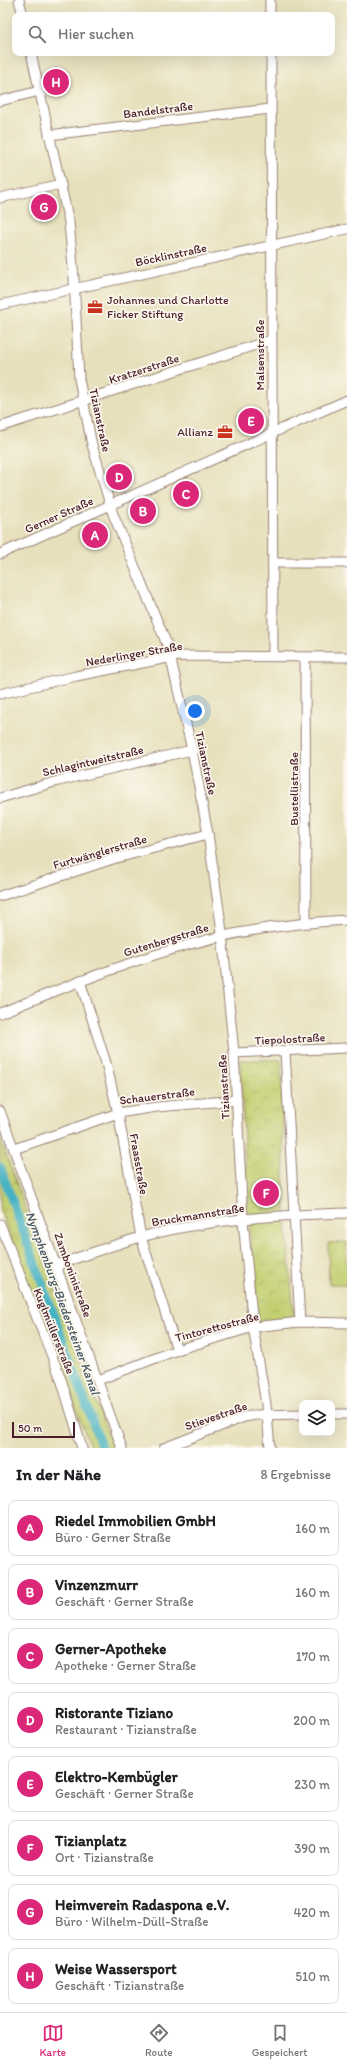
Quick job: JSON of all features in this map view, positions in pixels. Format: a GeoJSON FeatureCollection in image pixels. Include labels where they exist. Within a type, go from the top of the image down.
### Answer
{"type":"FeatureCollection","features":[{"type":"Feature","properties":{"kind":"street"},"geometry":{"type":"LineString","coordinates":[[19,0],[21,12]]}},
{"type":"Feature","properties":{"kind":"street"},"geometry":{"type":"LineString","coordinates":[[270,0],[270,12]]}},
{"type":"Feature","properties":{"kind":"street","name":"Tizianstraße"},"geometry":{"type":"LineString","coordinates":[[32,56],[69,222],[75,288],[77,360],[93,451],[110,505],[166,640],[192,750],[208,834],[222,936],[234,1053],[243,1220],[253,1327],[267,1414],[270,1448]]}},
{"type":"Feature","properties":{"kind":"street","name":"Malsenstraße"},"geometry":{"type":"LineString","coordinates":[[271,56],[273,656]]}},
{"type":"Feature","properties":{"kind":"street"},"geometry":{"type":"LineString","coordinates":[[0,101],[39,91]]}},
{"type":"Feature","properties":{"kind":"street","name":"Bandelstraße"},"geometry":{"type":"LineString","coordinates":[[49,135],[270,109]]}},
{"type":"Feature","properties":{"kind":"street"},"geometry":{"type":"LineString","coordinates":[[0,198],[61,184]]}},
{"type":"Feature","properties":{"kind":"street","name":"Böcklinstraße"},"geometry":{"type":"LineString","coordinates":[[0,305],[347,229]]}},
{"type":"Feature","properties":{"kind":"street","name":"Kratzerstraße"},"geometry":{"type":"LineString","coordinates":[[0,427],[272,340]]}},
{"type":"Feature","properties":{"kind":"street","name":"Gerner Straße"},"geometry":{"type":"LineString","coordinates":[[0,554],[347,400]]}},
{"type":"Feature","properties":{"kind":"street"},"geometry":{"type":"LineString","coordinates":[[273,563],[347,563]]}},
{"type":"Feature","properties":{"kind":"street","name":"Nederlinger Straße"},"geometry":{"type":"LineString","coordinates":[[0,694],[26,687],[170,658],[273,656],[347,657]]}},
{"type":"Feature","properties":{"kind":"street","name":"Bustellistraße"},"geometry":{"type":"LineString","coordinates":[[305,657],[306,922]]}},
{"type":"Feature","properties":{"kind":"street","name":"Schlagintweitstraße"},"geometry":{"type":"LineString","coordinates":[[0,798],[58,781],[192,750]]}},
{"type":"Feature","properties":{"kind":"street","name":"Furtwänglerstraße"},"geometry":{"type":"LineString","coordinates":[[0,896],[107,861],[208,834]]}},
{"type":"Feature","properties":{"kind":"street","name":"Gutenbergstraße"},"geometry":{"type":"LineString","coordinates":[[0,1013],[80,981],[156,954],[222,936],[306,922],[347,920]]}},
{"type":"Feature","properties":{"kind":"street","name":"Fraasstraße"},"geometry":{"type":"LineString","coordinates":[[80,981],[97,1032],[118,1113],[141,1237],[177,1350]]}},
{"type":"Feature","properties":{"kind":"street","name":"Tiepolostraße"},"geometry":{"type":"LineString","coordinates":[[234,1053],[347,1048]]}},
{"type":"Feature","properties":{"kind":"street"},"geometry":{"type":"LineString","coordinates":[[285,1051],[300,1322]]}},
{"type":"Feature","properties":{"kind":"street","name":"Schauerstraße"},"geometry":{"type":"LineString","coordinates":[[14,1149],[118,1113],[157,1107],[237,1100]]}},
{"type":"Feature","properties":{"kind":"street","name":"Zamboninistraße"},"geometry":{"type":"LineString","coordinates":[[0,1111],[122,1448]]}},
{"type":"Feature","properties":{"kind":"street","name":"Bruckmannstraße"},"geometry":{"type":"LineString","coordinates":[[57,1265],[141,1237],[181,1228],[243,1220],[347,1213]]}},
{"type":"Feature","properties":{"kind":"street","name":"Kuglmüllerstraße"},"geometry":{"type":"LineString","coordinates":[[0,1224],[21,1281],[61,1379],[82,1448]]}},
{"type":"Feature","properties":{"kind":"street","name":"Tintorettostraße"},"geometry":{"type":"LineString","coordinates":[[98,1380],[177,1350],[253,1327],[300,1322],[347,1323]]}},
{"type":"Feature","properties":{"kind":"street","name":"Stievestraße"},"geometry":{"type":"LineString","coordinates":[[164,1448],[244,1417],[267,1414],[299,1414]]}},
{"type":"Feature","properties":{"kind":"street"},"geometry":{"type":"LineString","coordinates":[[335,1414],[347,1414]]}},
{"type":"Feature","properties":{"kind":"green space"},"geometry":{"type":"Polygon","coordinates":[[[240,1060],[281,1060],[285,1210],[294,1317],[259,1323],[248,1214],[240,1060]]]}},
{"type":"Feature","properties":{"kind":"green space"},"geometry":{"type":"Polygon","coordinates":[[[0,1138],[113,1448],[91,1448],[0,1210],[0,1138]]]}},
{"type":"Feature","properties":{"kind":"green space"},"geometry":{"type":"Polygon","coordinates":[[[347,1242],[347,1285],[329,1285],[328,1243],[347,1242]]]}},
{"type":"Feature","properties":{"kind":"waterway","name":"Nymphenburg-Biedersteiner Kanal"},"geometry":{"type":"LineString","coordinates":[[0,1167],[102,1448]]}},
{"type":"Feature","properties":{"kind":"place","name":"Weise Wassersport"},"geometry":{"type":"Point","coordinates":[56,82]}},
{"type":"Feature","properties":{"kind":"place","name":"Heimverein Radaspona e.V."},"geometry":{"type":"Point","coordinates":[44,207]}},
{"type":"Feature","properties":{"kind":"place","name":"Johannes und Charlotte Ficker Stiftung"},"geometry":{"type":"Point","coordinates":[95,307]}},
{"type":"Feature","properties":{"kind":"place","name":"Elektro-Kembügler"},"geometry":{"type":"Point","coordinates":[251,421]}},
{"type":"Feature","properties":{"kind":"place","name":"Allianz"},"geometry":{"type":"Point","coordinates":[225,432]}},
{"type":"Feature","properties":{"kind":"place","name":"Ristorante Tiziano"},"geometry":{"type":"Point","coordinates":[119,477]}},
{"type":"Feature","properties":{"kind":"place","name":"Gerner-Apotheke"},"geometry":{"type":"Point","coordinates":[186,494]}},
{"type":"Feature","properties":{"kind":"place","name":"Vinzenzmurr"},"geometry":{"type":"Point","coordinates":[143,511]}},
{"type":"Feature","properties":{"kind":"place","name":"Riedel Immobilien GmbH"},"geometry":{"type":"Point","coordinates":[95,535]}},
{"type":"Feature","properties":{"kind":"place","name":"Tizianplatz"},"geometry":{"type":"Point","coordinates":[266,1193]}}]}
